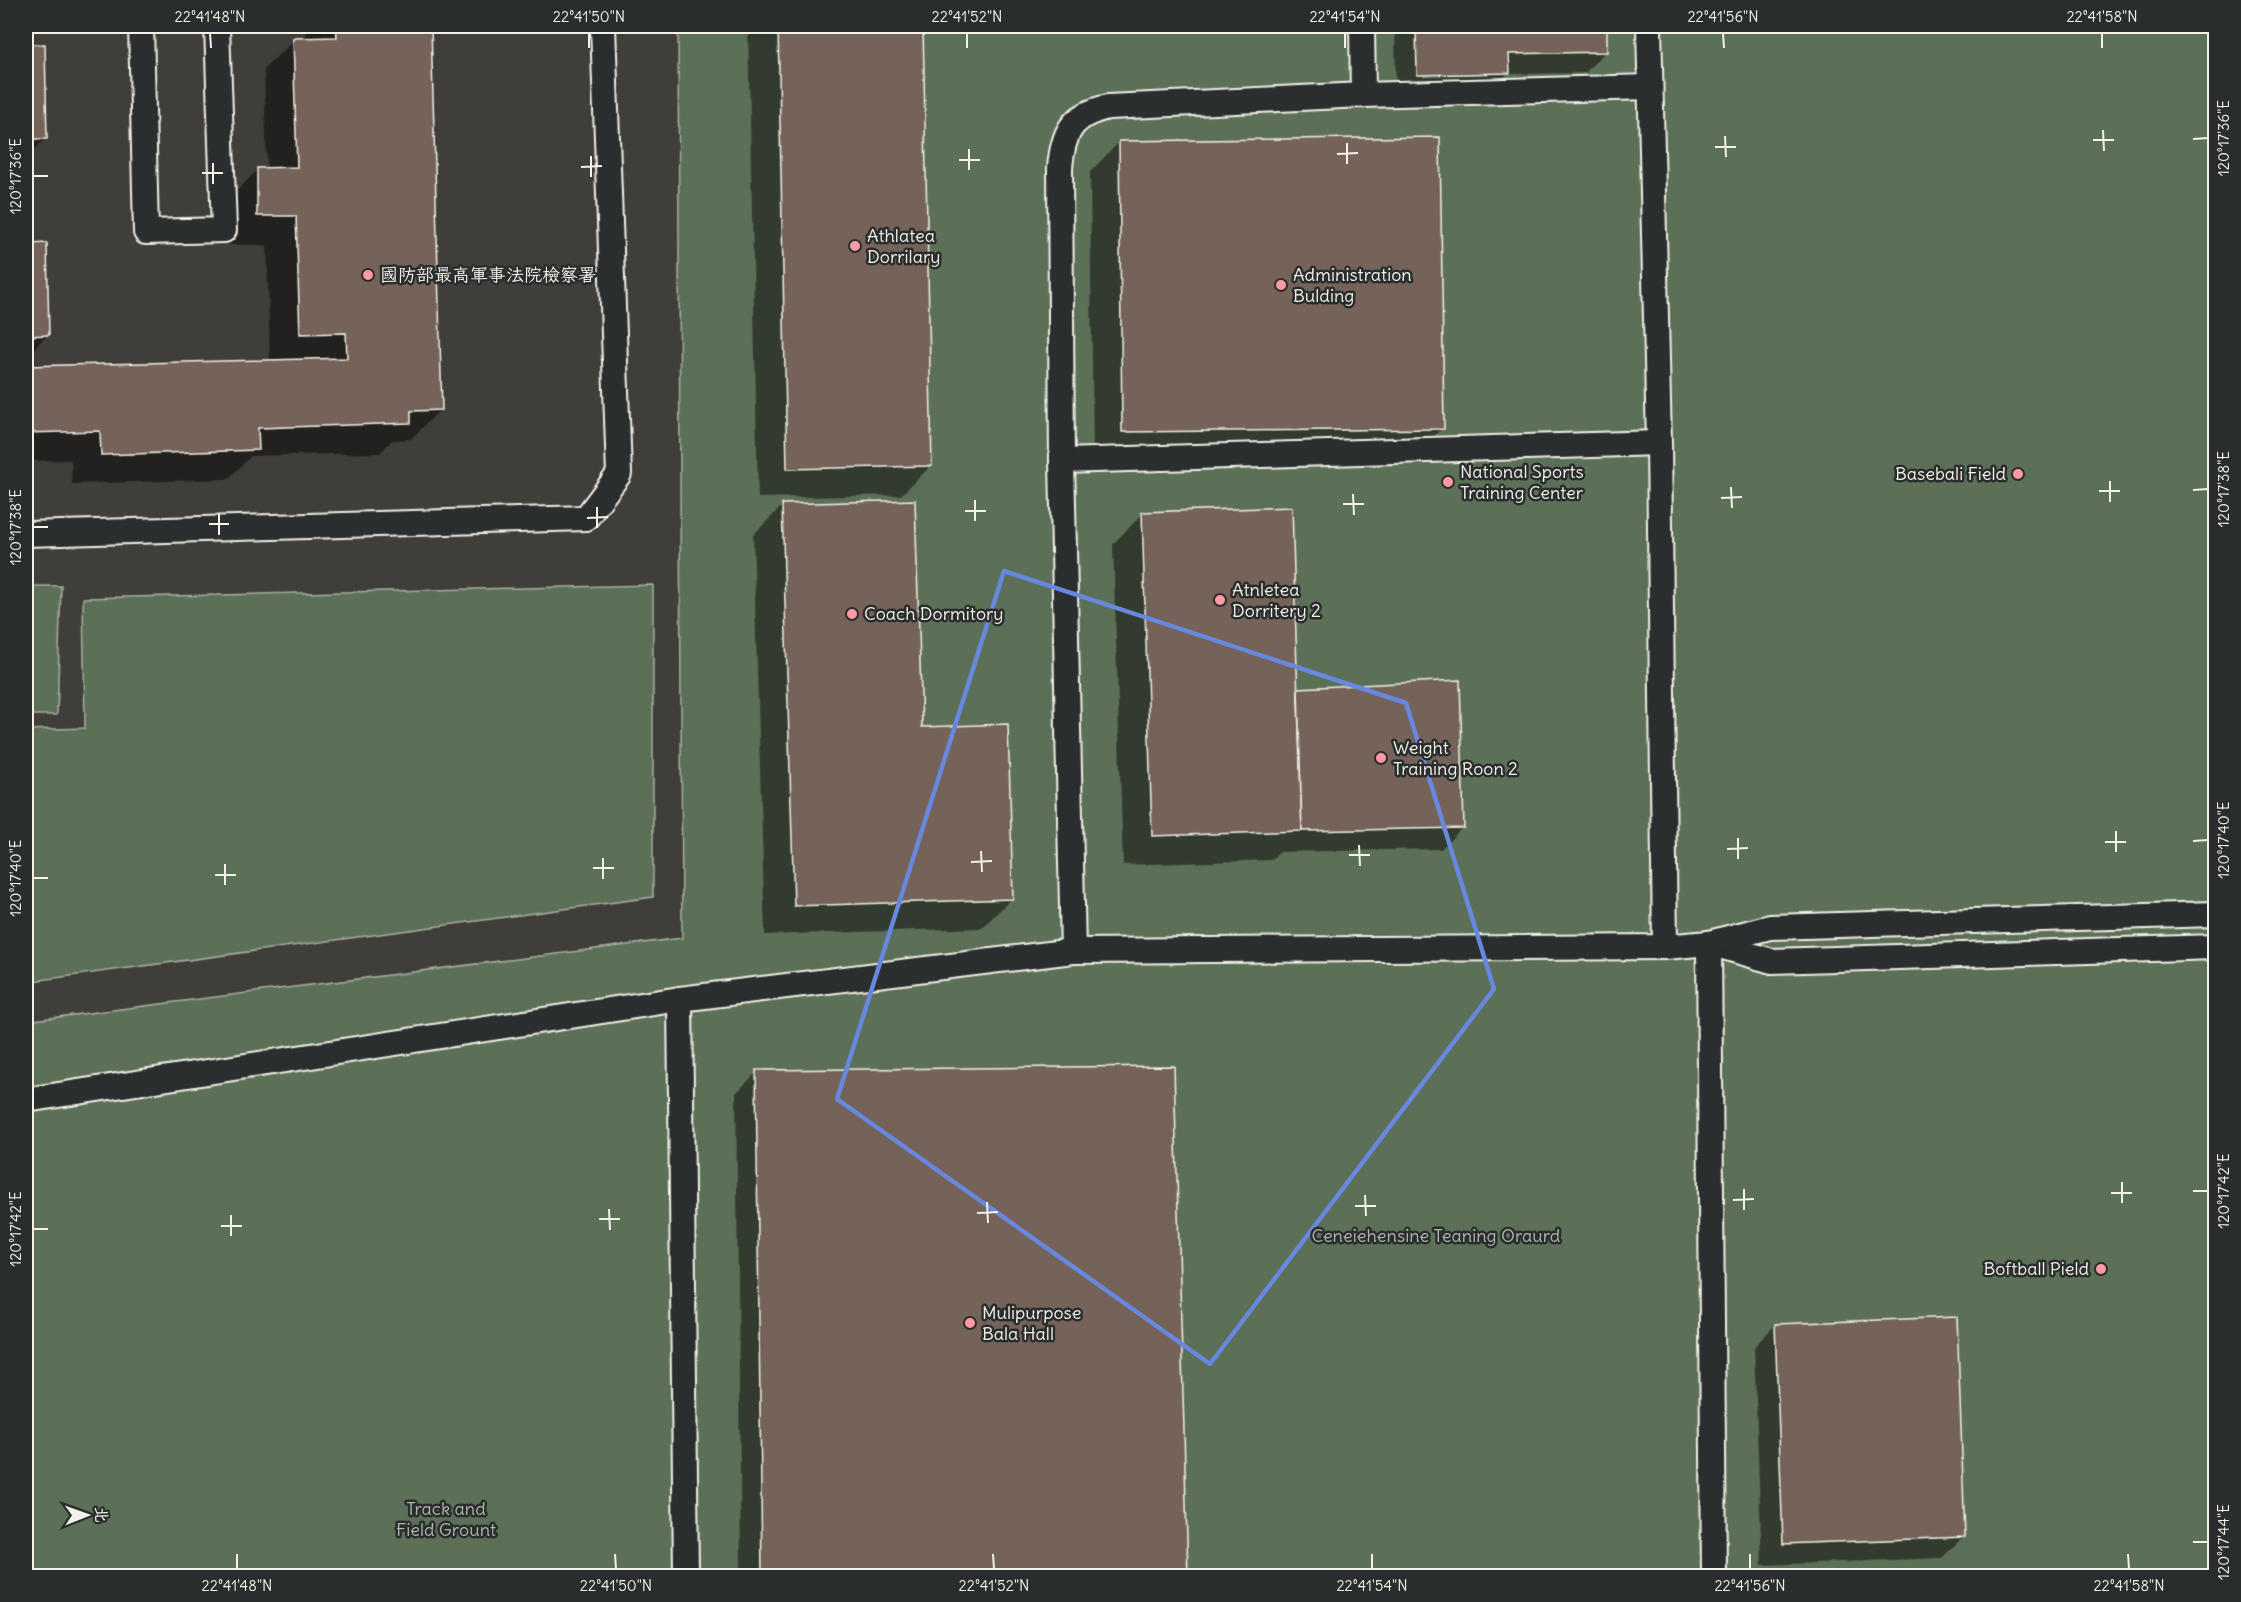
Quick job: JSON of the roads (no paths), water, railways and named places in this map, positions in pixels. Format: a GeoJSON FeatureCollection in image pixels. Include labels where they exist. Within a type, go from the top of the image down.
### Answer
{"type":"FeatureCollection","features":[{"type":"Feature","properties":{"kind":"lane"},"geometry":{"type":"LineString","coordinates":[[141,26],[146,232],[224,230],[217,26]]}},
{"type":"Feature","properties":{"kind":"lane"},"geometry":{"type":"LineString","coordinates":[[26,534],[586,518],[619,474],[603,26]]}},
{"type":"Feature","properties":{"kind":"lane"},"geometry":{"type":"LineString","coordinates":[[1362,26],[1363,95]]}},
{"type":"Feature","properties":{"kind":"lane"},"geometry":{"type":"LineString","coordinates":[[1648,26],[1659,443],[1665,947]]}},
{"type":"Feature","properties":{"kind":"lane"},"geometry":{"type":"LineString","coordinates":[[1073,951],[1062,461],[1060,168],[1062,149],[1070,128],[1077,119],[1092,110],[1108,107],[1363,95],[1649,87]]}},
{"type":"Feature","properties":{"kind":"lane"},"geometry":{"type":"LineString","coordinates":[[1062,461],[1659,443]]}},
{"type":"Feature","properties":{"kind":"lane"},"geometry":{"type":"LineString","coordinates":[[26,1100],[680,999],[1073,951],[1665,947],[1709,944],[1770,927],[2216,914]]}},
{"type":"Feature","properties":{"kind":"lane"},"geometry":{"type":"LineString","coordinates":[[1709,944],[1772,961],[2216,947]]}},
{"type":"Feature","properties":{"kind":"lane"},"geometry":{"type":"LineString","coordinates":[[1709,944],[1714,1576]]}},
{"type":"Feature","properties":{"kind":"lane"},"geometry":{"type":"LineString","coordinates":[[680,999],[686,1576]]}},
{"type":"Feature","properties":{"kind":"place","name":"Athlatea Dorrilary"},"geometry":{"type":"Point","coordinates":[855,246]}},
{"type":"Feature","properties":{"kind":"place","name":"國防部最高軍事法院檢察署"},"geometry":{"type":"Point","coordinates":[368,275]}},
{"type":"Feature","properties":{"kind":"place","name":"Administration Bulding"},"geometry":{"type":"Point","coordinates":[1281,285]}},
{"type":"Feature","properties":{"kind":"place","name":"Basebali Field"},"geometry":{"type":"Point","coordinates":[2018,474]}},
{"type":"Feature","properties":{"kind":"place","name":"National Sports Training Center"},"geometry":{"type":"Point","coordinates":[1448,482]}},
{"type":"Feature","properties":{"kind":"place","name":"Atnletea Dorritery 2"},"geometry":{"type":"Point","coordinates":[1220,600]}},
{"type":"Feature","properties":{"kind":"place","name":"Coach Dormitory"},"geometry":{"type":"Point","coordinates":[852,614]}},
{"type":"Feature","properties":{"kind":"place","name":"Weight Training Roon 2"},"geometry":{"type":"Point","coordinates":[1381,758]}},
{"type":"Feature","properties":{"kind":"place","name":"Boftball Pield"},"geometry":{"type":"Point","coordinates":[2101,1269]}},
{"type":"Feature","properties":{"kind":"place","name":"Mulipurpose Bala Hall"},"geometry":{"type":"Point","coordinates":[970,1323]}},
{"type":"Feature","properties":{"kind":"park label","name":"Ceneiehensine Teaning Oraurd"},"geometry":{"type":"Point","coordinates":[1436,1236]}},
{"type":"Feature","properties":{"kind":"park label","name":"Track and Field Grount"},"geometry":{"type":"Point","coordinates":[446,1519]}}]}
